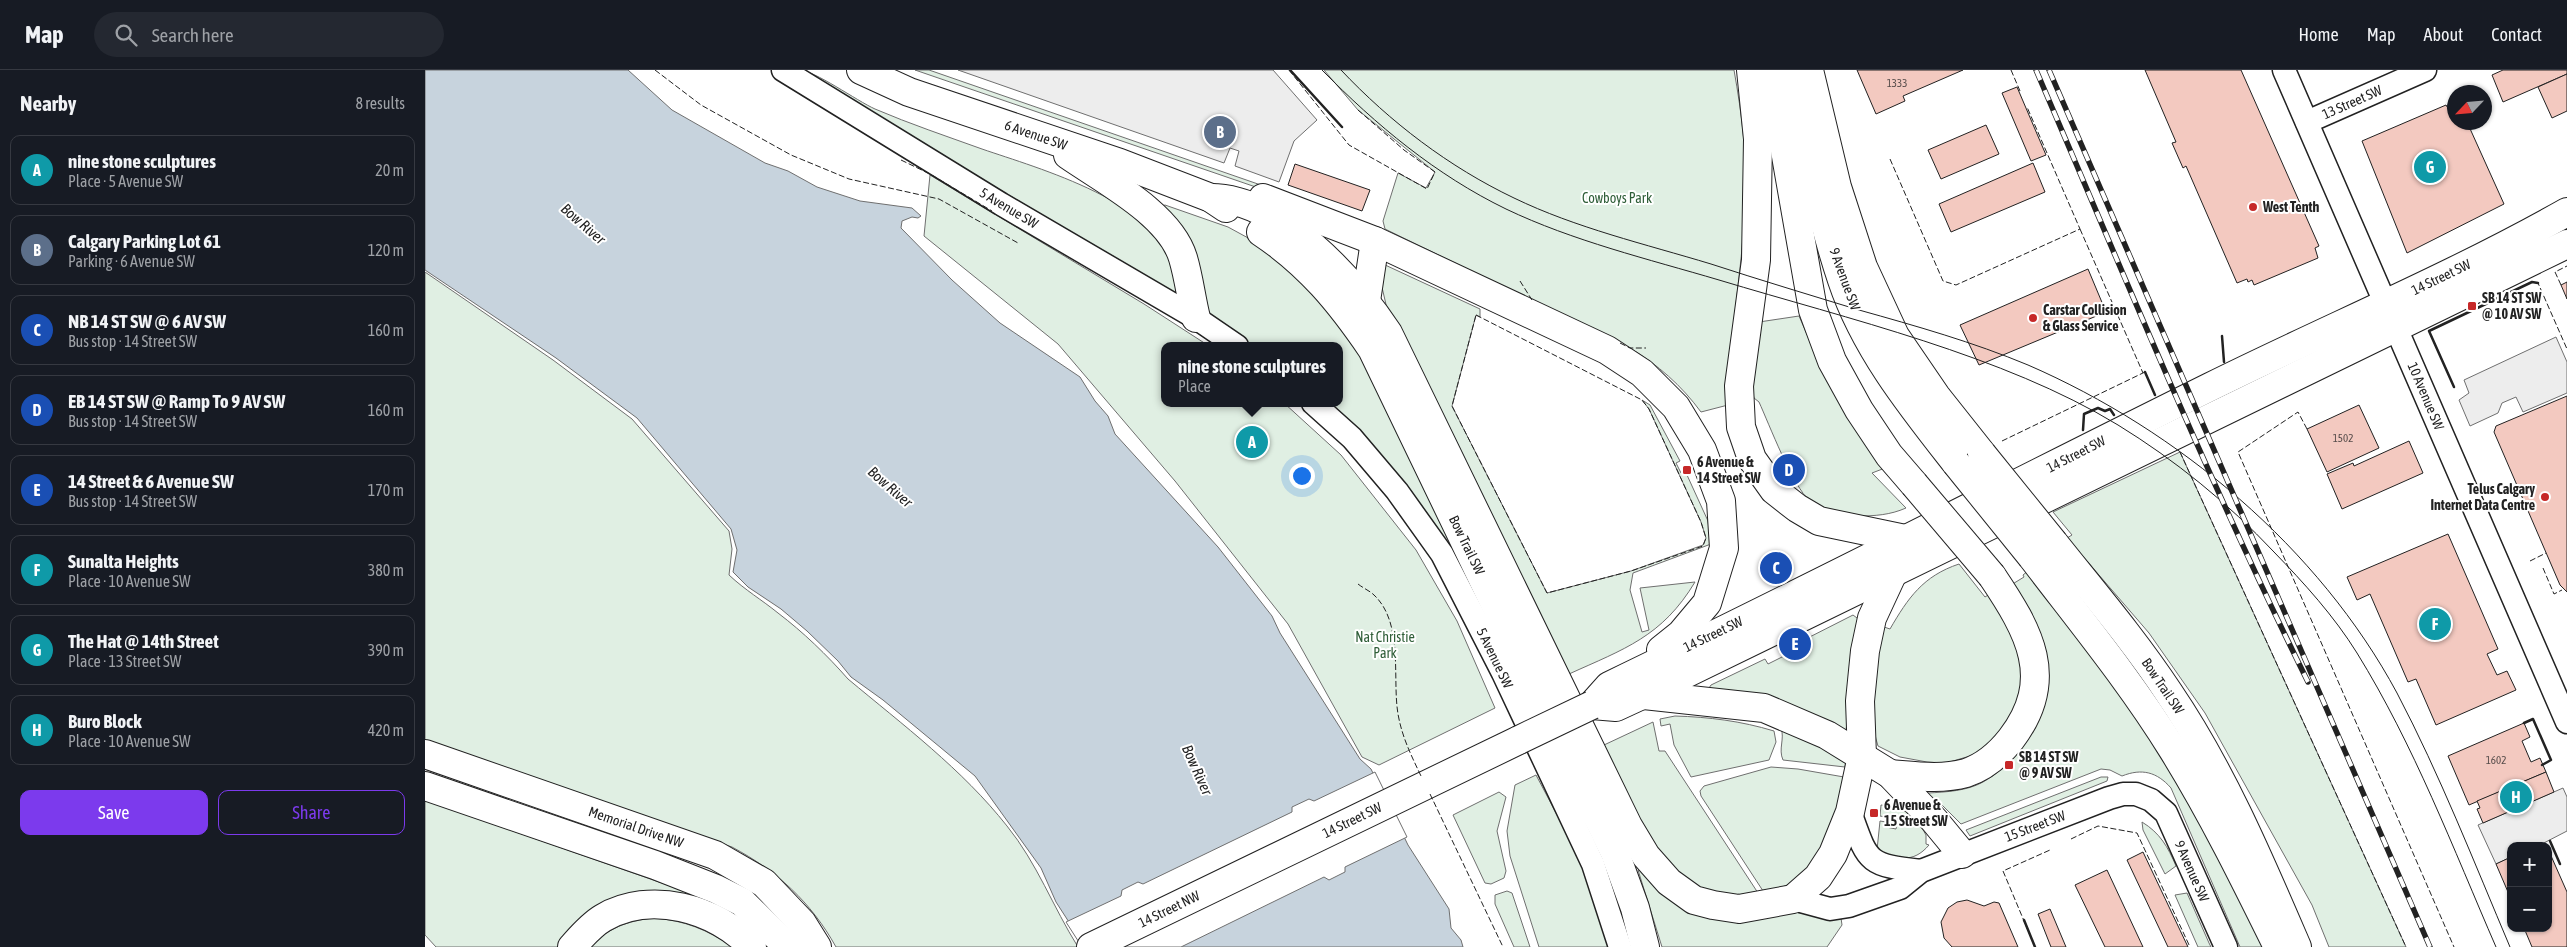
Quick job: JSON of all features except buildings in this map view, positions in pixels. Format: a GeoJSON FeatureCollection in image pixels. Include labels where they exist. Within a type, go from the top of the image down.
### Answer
{"type":"FeatureCollection","features":[{"type":"Feature","properties":{"kind":"main road","name":"6 Avenue SW"},"geometry":{"type":"LineString","coordinates":[[861,70],[909,92],[1120,163],[1211,198]]}},
{"type":"Feature","properties":{"kind":"main road"},"geometry":{"type":"LineString","coordinates":[[1751,70],[1758,139],[1756,260],[1739,386],[1741,427],[1753,458],[1774,490],[1797,508],[1819,521],[1905,540]]}},
{"type":"Feature","properties":{"kind":"main road"},"geometry":{"type":"LineString","coordinates":[[1771,70],[1813,310],[1832,361],[1859,410],[1889,455],[1992,576],[2017,612],[2034,654],[2035,689],[2023,723],[1999,755],[1967,772],[1939,777],[1890,774]]}},
{"type":"Feature","properties":{"kind":"main road","name":"9 Avenue SW"},"geometry":{"type":"LineString","coordinates":[[1789,70],[1825,221],[1842,281],[1861,324],[1884,365],[1918,415],[1956,463]]}},
{"type":"Feature","properties":{"kind":"main road","name":"9 Avenue SW"},"geometry":{"type":"LineString","coordinates":[[1809,70],[1837,187],[1863,267],[1895,336],[1936,396],[1982,454]]}},
{"type":"Feature","properties":{"kind":"main road"},"geometry":{"type":"LineString","coordinates":[[1042,137],[1147,210],[1167,230],[1183,257],[1196,318]]}},
{"type":"Feature","properties":{"kind":"main road"},"geometry":{"type":"LineString","coordinates":[[1120,163],[1153,155],[1375,240],[1607,350],[1642,373],[1676,407],[1702,450],[1721,502],[1724,548],[1707,603],[1637,685]]}},
{"type":"Feature","properties":{"kind":"main road"},"geometry":{"type":"LineString","coordinates":[[1211,198],[1229,198],[1285,226],[1314,248],[1366,301],[1388,333],[1628,826],[1646,856],[1669,882],[1694,900],[1739,909],[1793,899],[1818,877],[1833,854],[1850,812],[1862,756],[1860,701],[1865,651],[1872,618],[1892,575]]}},
{"type":"Feature","properties":{"kind":"main road","name":"Bow Trail SW"},"geometry":{"type":"LineString","coordinates":[[1211,198],[1267,235],[1311,270],[1343,305],[1373,349],[1615,853],[1635,908],[1645,947]]}},
{"type":"Feature","properties":{"kind":"main road","name":"14 Street SW"},"geometry":{"type":"LineString","coordinates":[[1637,685],[1892,575],[2223,410],[2391,316],[2567,212]]}},
{"type":"Feature","properties":{"kind":"main road"},"geometry":{"type":"LineString","coordinates":[[1366,301],[1375,240]]}},
{"type":"Feature","properties":{"kind":"main road","name":"14 Street SW"},"geometry":{"type":"LineString","coordinates":[[1247,871],[1592,705],[1617,707],[1637,685],[1905,540],[2214,385],[2391,316],[2567,244]]}},
{"type":"Feature","properties":{"kind":"main road","name":"Bow Trail SW"},"geometry":{"type":"LineString","coordinates":[[1982,454],[2120,672],[2172,748],[2219,828],[2278,947]]}},
{"type":"Feature","properties":{"kind":"main road","name":"Bow Trail SW"},"geometry":{"type":"LineString","coordinates":[[1956,463],[2122,628],[2170,694],[2200,744],[2239,820],[2297,947]]}},
{"type":"Feature","properties":{"kind":"main road"},"geometry":{"type":"LineString","coordinates":[[1637,685],[1764,708],[1827,735],[1890,774],[1934,820],[1962,854]]}},
{"type":"Feature","properties":{"kind":"main road","name":"Memorial Drive NW"},"geometry":{"type":"LineString","coordinates":[[425,754],[715,855],[764,883],[802,923],[817,947]]}},
{"type":"Feature","properties":{"kind":"main road"},"geometry":{"type":"LineString","coordinates":[[425,786],[655,865],[716,889],[742,902],[789,947]]}},
{"type":"Feature","properties":{"kind":"main road","name":"14 Street NW"},"geometry":{"type":"LineString","coordinates":[[1091,947],[1247,871]]}},
{"type":"Feature","properties":{"kind":"main road"},"geometry":{"type":"LineString","coordinates":[[572,947],[584,933],[603,918],[624,909],[649,905],[682,907],[698,912],[733,930],[752,947]]}},
{"type":"Feature","properties":{"kind":"street","name":"5 Avenue SW"},"geometry":{"type":"LineString","coordinates":[[783,70],[1001,204],[1196,318],[1231,342]]}},
{"type":"Feature","properties":{"kind":"street","name":"10 Avenue SW"},"geometry":{"type":"LineString","coordinates":[[2284,70],[2565,715]]}},
{"type":"Feature","properties":{"kind":"street","name":"13 Street SW"},"geometry":{"type":"LineString","coordinates":[[2307,122],[2425,70]]}},
{"type":"Feature","properties":{"kind":"street","name":"5 Avenue SW"},"geometry":{"type":"LineString","coordinates":[[1318,407],[1353,438],[1397,490],[1442,554],[1503,673],[1593,864],[1620,947]]}},
{"type":"Feature","properties":{"kind":"street","name":"15 Street SW"},"geometry":{"type":"LineString","coordinates":[[1793,899],[1830,909],[1849,906],[1900,888],[1921,871],[2109,798],[2137,794],[2151,800]]}},
{"type":"Feature","properties":{"kind":"street","name":"9 Avenue SW"},"geometry":{"type":"LineString","coordinates":[[2151,800],[2166,814],[2225,947]]}},
{"type":"Feature","properties":{"kind":"street","name":"15 Street SW"},"geometry":{"type":"LineString","coordinates":[[1850,812],[1863,851],[1872,860],[1893,868],[1921,871]]}},
{"type":"Feature","properties":{"kind":"green space"},"geometry":{"type":"Polygon","coordinates":[[[799,70],[806,71],[825,80],[875,109],[928,130],[1065,178],[1124,208],[1148,226],[1165,248],[1174,272],[1175,294],[799,70]]]}},
{"type":"Feature","properties":{"kind":"green space"},"geometry":{"type":"Polygon","coordinates":[[[915,70],[929,70],[1281,192],[1279,195],[915,70]]]}},
{"type":"Feature","properties":{"kind":"green space","name":"Cowboys Park"},"geometry":{"type":"Polygon","coordinates":[[[1324,70],[1734,70],[1744,138],[1746,190],[1728,405],[1701,412],[1669,376],[1630,348],[1385,229],[1383,221],[1398,173],[1426,188],[1435,172],[1358,110],[1324,70]]]}},
{"type":"Feature","properties":{"kind":"green space","name":"Nat Christie Park"},"geometry":{"type":"Polygon","coordinates":[[[930,175],[1144,304],[1203,342],[1161,342],[1161,407],[1288,407],[1341,455],[1416,550],[1457,621],[1495,708],[1379,765],[1362,757],[1288,624],[1175,481],[1058,344],[924,236],[930,175]]]}},
{"type":"Feature","properties":{"kind":"green space"},"geometry":{"type":"Polygon","coordinates":[[[1165,205],[1228,227],[1250,239],[1314,290],[1361,355],[1454,543],[1450,546],[1326,407],[1343,407],[1343,342],[1247,342],[1210,314],[1162,206],[1165,205]]]}},
{"type":"Feature","properties":{"kind":"green space"},"geometry":{"type":"Polygon","coordinates":[[[1383,264],[1480,309],[1480,317],[1476,315],[1452,406],[1547,593],[1631,571],[1703,545],[1706,538],[1701,522],[1649,409],[1642,400],[1650,405],[1680,461],[1676,463],[1681,473],[1684,471],[1687,475],[1708,521],[1711,544],[1633,573],[1630,590],[1642,632],[1649,630],[1640,588],[1695,582],[1682,601],[1655,629],[1607,657],[1569,674],[1557,655],[1388,313],[1381,283],[1383,264]]]}},
{"type":"Feature","properties":{"kind":"green space"},"geometry":{"type":"Polygon","coordinates":[[[425,272],[553,360],[632,419],[729,531],[732,549],[729,575],[806,636],[848,679],[931,748],[990,805],[1018,840],[1078,947],[836,947],[816,916],[791,889],[764,866],[732,847],[425,742],[425,272]]]}},
{"type":"Feature","properties":{"kind":"green space"},"geometry":{"type":"Polygon","coordinates":[[[1799,316],[1819,362],[1885,468],[1872,473],[1906,508],[1876,515],[1857,516],[1839,513],[1827,510],[1810,501],[1796,483],[1759,402],[1754,398],[1750,383],[1759,322],[1799,316]]]}},
{"type":"Feature","properties":{"kind":"green space"},"geometry":{"type":"Polygon","coordinates":[[[2180,452],[2406,947],[2329,947],[2312,905],[2205,713],[2149,633],[2067,538],[2072,535],[2053,512],[2180,452]]]}},
{"type":"Feature","properties":{"kind":"green space"},"geometry":{"type":"Polygon","coordinates":[[[1959,564],[1985,597],[1991,593],[2014,628],[2025,678],[2008,727],[1977,754],[1946,763],[1900,757],[1878,746],[1872,717],[1873,686],[1877,656],[1884,627],[1890,629],[1903,607],[1926,582],[1946,569],[1959,564]]]}},
{"type":"Feature","properties":{"kind":"green space"},"geometry":{"type":"Polygon","coordinates":[[[2029,570],[2150,730],[2266,947],[2240,947],[2171,788],[2155,775],[2136,772],[2122,776],[2110,770],[2101,769],[1961,824],[1941,804],[1936,808],[1926,798],[1928,793],[1956,791],[1977,785],[1999,771],[2026,740],[2036,721],[2047,681],[2047,660],[2043,641],[2037,626],[2011,585],[2024,577],[2023,575],[2029,570]]]}},
{"type":"Feature","properties":{"kind":"green space"},"geometry":{"type":"Polygon","coordinates":[[[1853,615],[1861,621],[1846,730],[1709,688],[1711,685],[1765,659],[1768,664],[1792,652],[1790,647],[1853,615]]]}},
{"type":"Feature","properties":{"kind":"green space"},"geometry":{"type":"Polygon","coordinates":[[[1675,716],[1725,720],[1774,731],[1776,742],[1769,760],[1691,777],[1674,745],[1670,724],[1661,726],[1660,719],[1675,716]]]}},
{"type":"Feature","properties":{"kind":"green space"},"geometry":{"type":"Polygon","coordinates":[[[1653,722],[1659,751],[1665,751],[1760,896],[1718,894],[1688,883],[1646,839],[1604,745],[1653,722]]]}},
{"type":"Feature","properties":{"kind":"green space"},"geometry":{"type":"Polygon","coordinates":[[[1781,728],[1846,759],[1845,767],[1783,760],[1781,728]]]}},
{"type":"Feature","properties":{"kind":"green space"},"geometry":{"type":"Polygon","coordinates":[[[1771,767],[1798,769],[1844,777],[1842,798],[1815,863],[1790,884],[1765,894],[1701,796],[1700,791],[1704,786],[1771,767]]]}},
{"type":"Feature","properties":{"kind":"green space"},"geometry":{"type":"Polygon","coordinates":[[[1536,775],[1563,826],[1568,825],[1614,947],[1539,947],[1510,856],[1507,831],[1515,785],[1536,775]]]}},
{"type":"Feature","properties":{"kind":"green space"},"geometry":{"type":"Polygon","coordinates":[[[2101,777],[2108,777],[2107,781],[1970,836],[1966,830],[2101,777]]]}},
{"type":"Feature","properties":{"kind":"green space"},"geometry":{"type":"Polygon","coordinates":[[[1499,792],[1506,797],[1497,831],[1506,871],[1504,878],[1491,884],[1485,883],[1453,815],[1499,792]]]}},
{"type":"Feature","properties":{"kind":"green space"},"geometry":{"type":"Polygon","coordinates":[[[425,800],[699,896],[700,898],[686,896],[560,947],[436,947],[425,935],[425,800]]]}},
{"type":"Feature","properties":{"kind":"green space"},"geometry":{"type":"Polygon","coordinates":[[[1881,805],[1902,810],[1913,817],[1926,835],[1926,844],[1929,845],[1917,855],[1905,858],[1891,856],[1877,850],[1880,821],[1886,822],[1886,827],[1896,829],[1898,819],[1880,816],[1881,805]]]}},
{"type":"Feature","properties":{"kind":"green space"},"geometry":{"type":"Polygon","coordinates":[[[2142,822],[2159,836],[2173,859],[2176,866],[2165,874],[2143,830],[2142,822]]]}},
{"type":"Feature","properties":{"kind":"green space"},"geometry":{"type":"Polygon","coordinates":[[[1641,869],[1740,921],[1793,912],[1841,918],[1842,925],[1827,947],[1662,947],[1638,870],[1641,869]]]}},
{"type":"Feature","properties":{"kind":"green space"},"geometry":{"type":"Polygon","coordinates":[[[1507,891],[1512,893],[1530,947],[1514,947],[1495,904],[1495,895],[1507,891]]]}},
{"type":"Feature","properties":{"kind":"green space"},"geometry":{"type":"Polygon","coordinates":[[[2187,893],[2211,947],[2198,947],[2175,895],[2187,893]]]}},
{"type":"Feature","properties":{"kind":"green space"},"geometry":{"type":"Polygon","coordinates":[[[653,918],[675,921],[695,927],[733,947],[590,947],[603,935],[619,926],[653,918]]]}},
{"type":"Feature","properties":{"kind":"shaded area"},"geometry":{"type":"Polygon","coordinates":[[[958,70],[1273,70],[1317,120],[1294,141],[1279,182],[1235,166],[1239,151],[1230,148],[1224,163],[958,70]]]}},
{"type":"Feature","properties":{"kind":"shaded area"},"geometry":{"type":"Polygon","coordinates":[[[2556,337],[2567,362],[2567,393],[2523,412],[2516,397],[2502,403],[2498,413],[2470,426],[2459,400],[2469,393],[2464,380],[2556,337]]]}},
{"type":"Feature","properties":{"kind":"shaded area"},"geometry":{"type":"Polygon","coordinates":[[[2563,788],[2567,797],[2567,831],[2546,842],[2507,842],[2507,859],[2496,864],[2478,825],[2563,788]]]}},
{"type":"Feature","properties":{"kind":"water","name":"Bow River"},"geometry":{"type":"Polygon","coordinates":[[[425,70],[628,70],[672,110],[765,163],[788,171],[817,187],[860,201],[912,208],[921,216],[902,221],[901,228],[952,280],[1000,323],[1080,377],[1095,401],[1108,416],[1115,434],[1218,547],[1272,616],[1280,633],[1360,759],[1371,769],[1408,845],[1449,909],[1451,928],[1461,940],[1463,947],[1085,947],[1056,902],[1041,868],[975,776],[883,700],[851,677],[838,661],[807,631],[781,609],[748,587],[733,572],[737,550],[731,529],[637,418],[556,358],[425,270],[425,70]]]}},
{"type":"Feature","properties":{"kind":"pier"},"geometry":{"type":"Polygon","coordinates":[[[1375,772],[1407,837],[1345,867],[1345,872],[1329,880],[1324,877],[1181,947],[1082,947],[1066,922],[1121,896],[1122,890],[1138,882],[1143,884],[1292,812],[1292,807],[1309,799],[1314,801],[1375,772]]]}},
{"type":"Feature","properties":{"kind":"tram line"},"geometry":{"type":"LineString","coordinates":[[1322,70],[1385,129],[1431,165],[1480,196],[1506,209],[1558,231],[1611,249],[1872,325],[1975,359],[2025,378],[2073,400],[2118,425],[2160,453],[2200,483],[2238,516],[2307,588],[2348,639],[2378,688],[2415,760],[2496,947]]}},
{"type":"Feature","properties":{"kind":"tram line"},"geometry":{"type":"LineString","coordinates":[[1341,70],[1380,108],[1421,142],[1490,186],[1538,209],[1586,227],[1944,335],[2028,365],[2084,392],[2138,423],[2190,459],[2240,499],[2286,543],[2328,590],[2365,640],[2397,693],[2428,755],[2510,947]]}},
{"type":"Feature","properties":{"kind":"railway"},"geometry":{"type":"LineString","coordinates":[[2036,70],[2202,455],[2271,607],[2308,682]]}},
{"type":"Feature","properties":{"kind":"railway"},"geometry":{"type":"LineString","coordinates":[[2049,70],[2430,947]]}},
{"type":"Feature","properties":{"kind":"fence"},"geometry":{"type":"LineString","coordinates":[[655,70],[701,105],[791,155],[849,179],[939,199],[1018,243]]}},
{"type":"Feature","properties":{"kind":"fence"},"geometry":{"type":"LineString","coordinates":[[1289,70],[1349,145],[1427,189],[1435,172],[1404,150],[1358,110]]}},
{"type":"Feature","properties":{"kind":"fence"},"geometry":{"type":"LineString","coordinates":[[2011,70],[2020,91]]}},
{"type":"Feature","properties":{"kind":"fence"},"geometry":{"type":"LineString","coordinates":[[1890,159],[1943,281],[1956,285],[2080,229],[2027,107]]}},
{"type":"Feature","properties":{"kind":"fence"},"geometry":{"type":"LineString","coordinates":[[901,160],[930,174],[992,211]]}},
{"type":"Feature","properties":{"kind":"fence"},"geometry":{"type":"LineString","coordinates":[[2080,229],[2143,373]]}},
{"type":"Feature","properties":{"kind":"fence"},"geometry":{"type":"LineString","coordinates":[[2561,285],[2555,272],[2567,266]]}},
{"type":"Feature","properties":{"kind":"fence"},"geometry":{"type":"LineString","coordinates":[[1520,281],[1532,300]]}},
{"type":"Feature","properties":{"kind":"fence"},"geometry":{"type":"LineString","coordinates":[[2454,387],[2429,331],[2532,282],[2538,283],[2567,349]]}},
{"type":"Feature","properties":{"kind":"fence"},"geometry":{"type":"LineString","coordinates":[[1476,315],[1642,400],[1649,409],[1701,522],[1706,538],[1703,546],[1631,571],[1547,593],[1452,406],[1476,315]]}},
{"type":"Feature","properties":{"kind":"fence"},"geometry":{"type":"LineString","coordinates":[[1620,343],[1630,348],[1646,348]]}},
{"type":"Feature","properties":{"kind":"fence"},"geometry":{"type":"LineString","coordinates":[[2002,441],[2145,372]]}},
{"type":"Feature","properties":{"kind":"fence"},"geometry":{"type":"LineString","coordinates":[[2307,429],[2298,412],[2238,452],[2454,947]]}},
{"type":"Feature","properties":{"kind":"fence"},"geometry":{"type":"LineString","coordinates":[[2180,452],[2406,947]]}},
{"type":"Feature","properties":{"kind":"fence"},"geometry":{"type":"LineString","coordinates":[[2530,561],[2546,553]]}},
{"type":"Feature","properties":{"kind":"fence"},"geometry":{"type":"LineString","coordinates":[[2543,568],[2554,594],[2562,590]]}},
{"type":"Feature","properties":{"kind":"fence"},"geometry":{"type":"LineString","coordinates":[[1358,584],[1374,595],[1390,620],[1395,652],[1398,714],[1404,738],[1421,776]]}},
{"type":"Feature","properties":{"kind":"fence"},"geometry":{"type":"LineString","coordinates":[[1430,794],[1503,947]]}},
{"type":"Feature","properties":{"kind":"fence"},"geometry":{"type":"LineString","coordinates":[[2071,839],[2098,826],[2137,833],[2190,947]]}},
{"type":"Feature","properties":{"kind":"fence"},"geometry":{"type":"LineString","coordinates":[[2035,947],[2003,871],[2050,850]]}},
{"type":"Feature","properties":{"kind":"wall"},"geometry":{"type":"LineString","coordinates":[[1290,70],[1342,127]]}},
{"type":"Feature","properties":{"kind":"wall"},"geometry":{"type":"LineString","coordinates":[[2454,387],[2429,331],[2532,282],[2538,283]]}},
{"type":"Feature","properties":{"kind":"wall"},"geometry":{"type":"LineString","coordinates":[[2222,336],[2224,362]]}},
{"type":"Feature","properties":{"kind":"wall"},"geometry":{"type":"LineString","coordinates":[[2145,372],[2155,395]]}},
{"type":"Feature","properties":{"kind":"wall"},"geometry":{"type":"LineString","coordinates":[[2083,430],[2084,414],[2098,408],[2105,411],[2110,409],[2114,415]]}},
{"type":"Feature","properties":{"kind":"wall"},"geometry":{"type":"LineString","coordinates":[[2524,723],[2533,719],[2551,760],[2542,765]]}},
{"type":"Feature","properties":{"kind":"wall"},"geometry":{"type":"LineString","coordinates":[[2550,841],[2560,864]]}},
{"type":"Feature","properties":{"kind":"wall"},"geometry":{"type":"LineString","coordinates":[[2024,920],[2035,947]]}},
{"type":"Feature","properties":{"kind":"place","name":"Calgary Parking Lot 61"},"geometry":{"type":"Point","coordinates":[1220,132]}},
{"type":"Feature","properties":{"kind":"place","name":"The Hat @ 14th Street"},"geometry":{"type":"Point","coordinates":[2430,167]}},
{"type":"Feature","properties":{"kind":"place","name":"West Tenth"},"geometry":{"type":"Point","coordinates":[2253,207]}},
{"type":"Feature","properties":{"kind":"place","name":"SB 14 ST SW @ 10 AV SW"},"geometry":{"type":"Point","coordinates":[2472,306]}},
{"type":"Feature","properties":{"kind":"place","name":"Carstar Collision & Glass Service"},"geometry":{"type":"Point","coordinates":[2033,318]}},
{"type":"Feature","properties":{"kind":"place","name":"nine stone sculptures"},"geometry":{"type":"Point","coordinates":[1252,442]}},
{"type":"Feature","properties":{"kind":"place","name":"6 Avenue & 14 Street SW"},"geometry":{"type":"Point","coordinates":[1687,470]}},
{"type":"Feature","properties":{"kind":"place","name":"EB 14 ST SW @ Ramp To 9 AV SW"},"geometry":{"type":"Point","coordinates":[1789,470]}},
{"type":"Feature","properties":{"kind":"place","name":"Telus Calgary Internet Data Centre"},"geometry":{"type":"Point","coordinates":[2545,497]}},
{"type":"Feature","properties":{"kind":"place","name":"NB 14 ST SW @ 6 AV SW"},"geometry":{"type":"Point","coordinates":[1776,568]}},
{"type":"Feature","properties":{"kind":"place","name":"Sunalta Heights"},"geometry":{"type":"Point","coordinates":[2435,624]}},
{"type":"Feature","properties":{"kind":"place","name":"14 Street & 6 Avenue SW"},"geometry":{"type":"Point","coordinates":[1795,644]}},
{"type":"Feature","properties":{"kind":"place","name":"SB 14 ST SW @ 9 AV SW"},"geometry":{"type":"Point","coordinates":[2009,765]}},
{"type":"Feature","properties":{"kind":"place","name":"Buro Block"},"geometry":{"type":"Point","coordinates":[2516,797]}},
{"type":"Feature","properties":{"kind":"place","name":"6 Avenue & 15 Street SW"},"geometry":{"type":"Point","coordinates":[1874,813]}}]}
